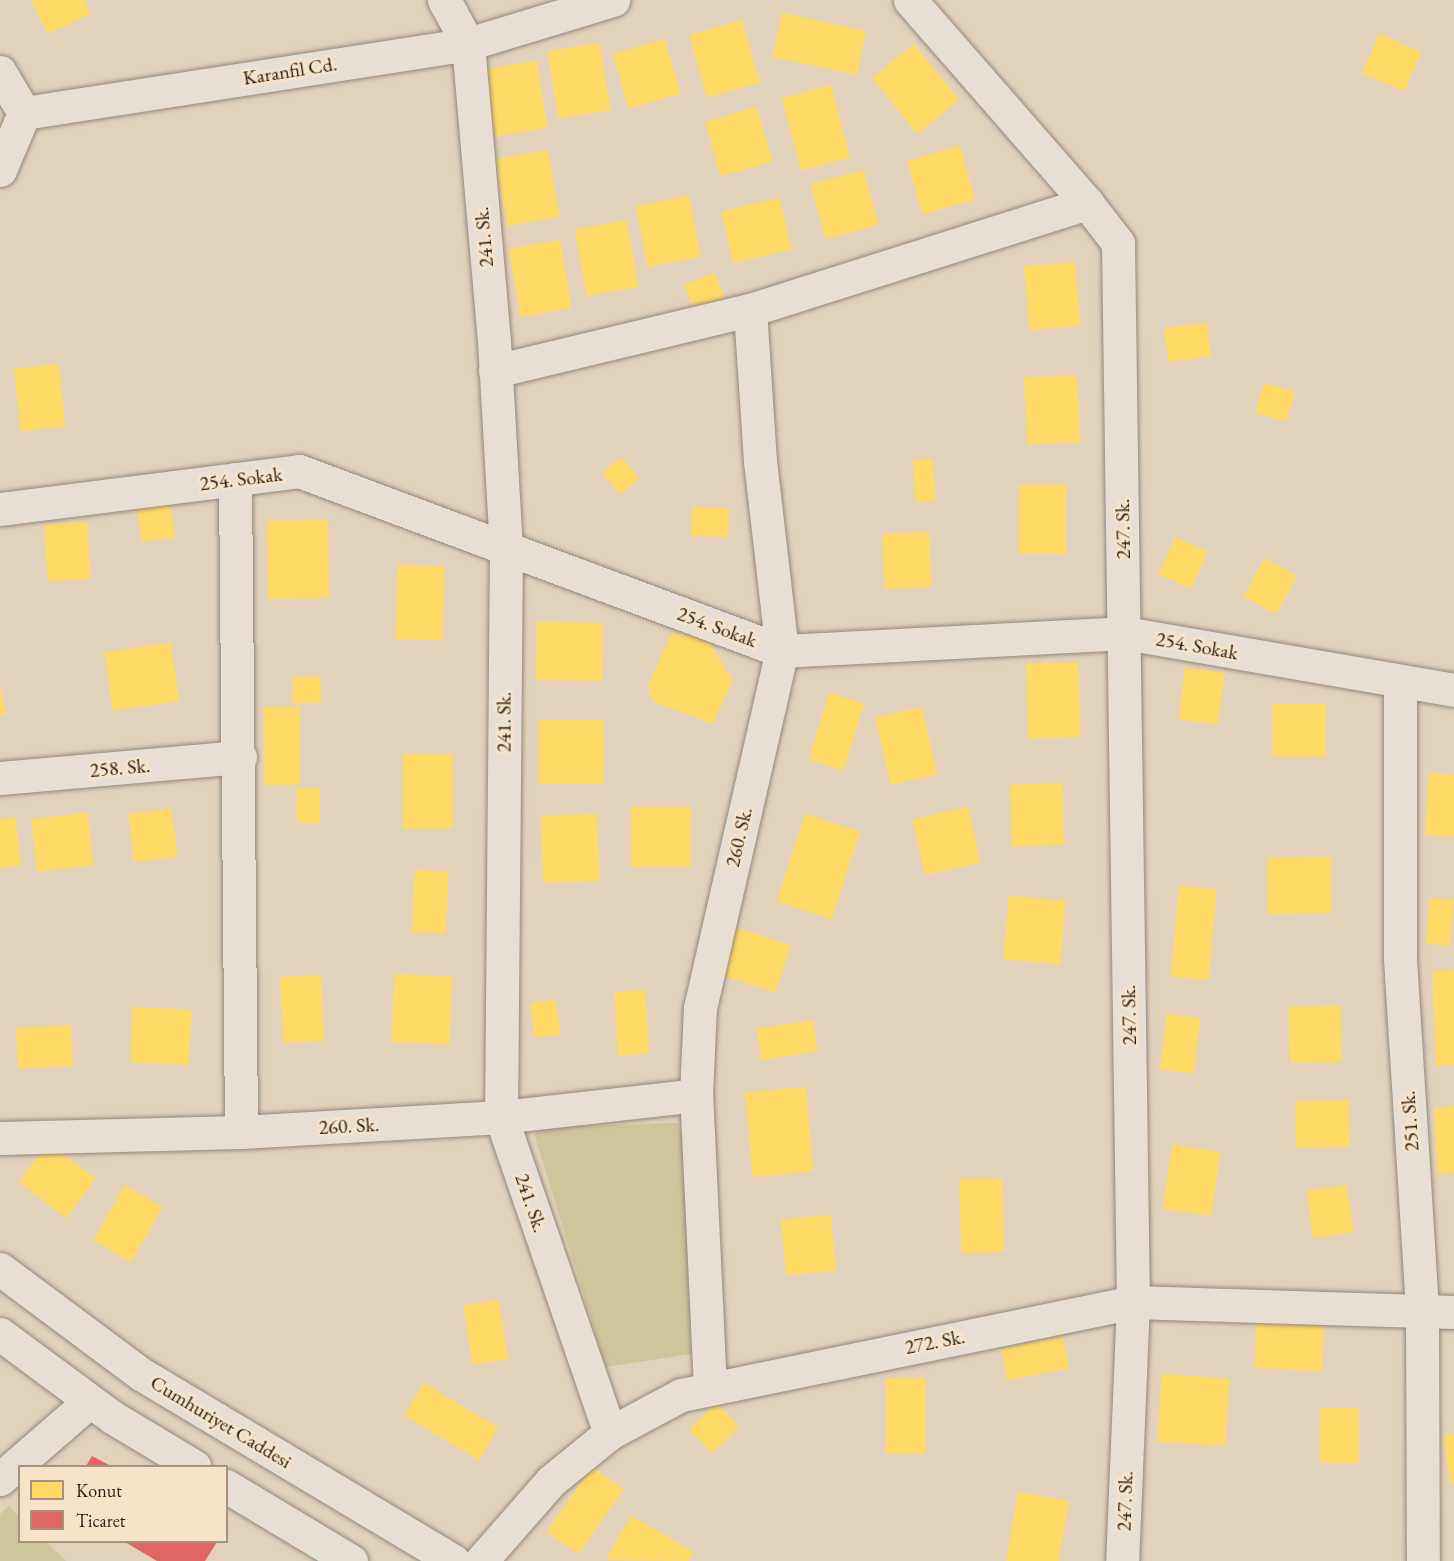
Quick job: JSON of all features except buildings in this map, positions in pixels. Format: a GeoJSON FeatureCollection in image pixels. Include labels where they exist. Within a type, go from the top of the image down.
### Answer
{"type":"FeatureCollection","features":[{"type":"Feature","properties":{"kind":"street","name":"241. Sk."},"geometry":{"type":"LineString","coordinates":[[444,0],[468,44],[495,371],[506,548],[501,1117],[610,1433]]}},
{"type":"Feature","properties":{"kind":"street","name":"Karanfil Cd."},"geometry":{"type":"LineString","coordinates":[[24,113],[468,44],[613,0]]}},
{"type":"Feature","properties":{"kind":"street","name":"247. Sk."},"geometry":{"type":"LineString","coordinates":[[910,0],[1088,203],[1118,243],[1133,1302],[1122,1561]]}},
{"type":"Feature","properties":{"kind":"street"},"geometry":{"type":"LineString","coordinates":[[0,72],[24,113],[0,170]]}},
{"type":"Feature","properties":{"kind":"street"},"geometry":{"type":"LineString","coordinates":[[495,371],[750,310],[1088,203]]}},
{"type":"Feature","properties":{"kind":"street"},"geometry":{"type":"LineString","coordinates":[[750,310],[759,461],[782,651]]}},
{"type":"Feature","properties":{"kind":"street","name":"254. Sokak"},"geometry":{"type":"LineString","coordinates":[[0,508],[299,471],[782,651],[1125,633],[1454,690]]}},
{"type":"Feature","properties":{"kind":"street"},"geometry":{"type":"LineString","coordinates":[[235,479],[240,758],[241,1132]]}},
{"type":"Feature","properties":{"kind":"street","name":"260. Sk."},"geometry":{"type":"LineString","coordinates":[[710,1388],[696,1095],[700,1008],[782,651]]}},
{"type":"Feature","properties":{"kind":"street","name":"251. Sk."},"geometry":{"type":"LineString","coordinates":[[1400,682],[1400,959],[1422,1308],[1423,1561]]}},
{"type":"Feature","properties":{"kind":"street","name":"258. Sk."},"geometry":{"type":"LineString","coordinates":[[0,778],[240,758]]}},
{"type":"Feature","properties":{"kind":"street","name":"260. Sk."},"geometry":{"type":"LineString","coordinates":[[0,1138],[241,1132],[501,1117],[696,1095]]}},
{"type":"Feature","properties":{"kind":"street","name":"Cumhuriyet Caddesi"},"geometry":{"type":"LineString","coordinates":[[0,1269],[141,1374],[453,1561]]}},
{"type":"Feature","properties":{"kind":"street","name":"272. Sk."},"geometry":{"type":"LineString","coordinates":[[481,1561],[551,1481],[610,1433],[681,1395],[1133,1302],[1422,1308],[1454,1312]]}},
{"type":"Feature","properties":{"kind":"street"},"geometry":{"type":"LineString","coordinates":[[0,1334],[90,1401],[191,1465]]}},
{"type":"Feature","properties":{"kind":"street"},"geometry":{"type":"LineString","coordinates":[[0,1479],[90,1401]]}},
{"type":"Feature","properties":{"kind":"street"},"geometry":{"type":"LineString","coordinates":[[228,1487],[351,1561]]}},
{"type":"Feature","properties":{"kind":"shaded area"},"geometry":{"type":"Polygon","coordinates":[[[678,1123],[687,1148],[691,1354],[606,1367],[534,1134],[547,1127],[678,1123]]]}},
{"type":"Feature","properties":{"kind":"shaded area"},"geometry":{"type":"Polygon","coordinates":[[[9,1506],[18,1515],[18,1543],[47,1543],[66,1561],[0,1561],[0,1514],[9,1506]]]}}]}
